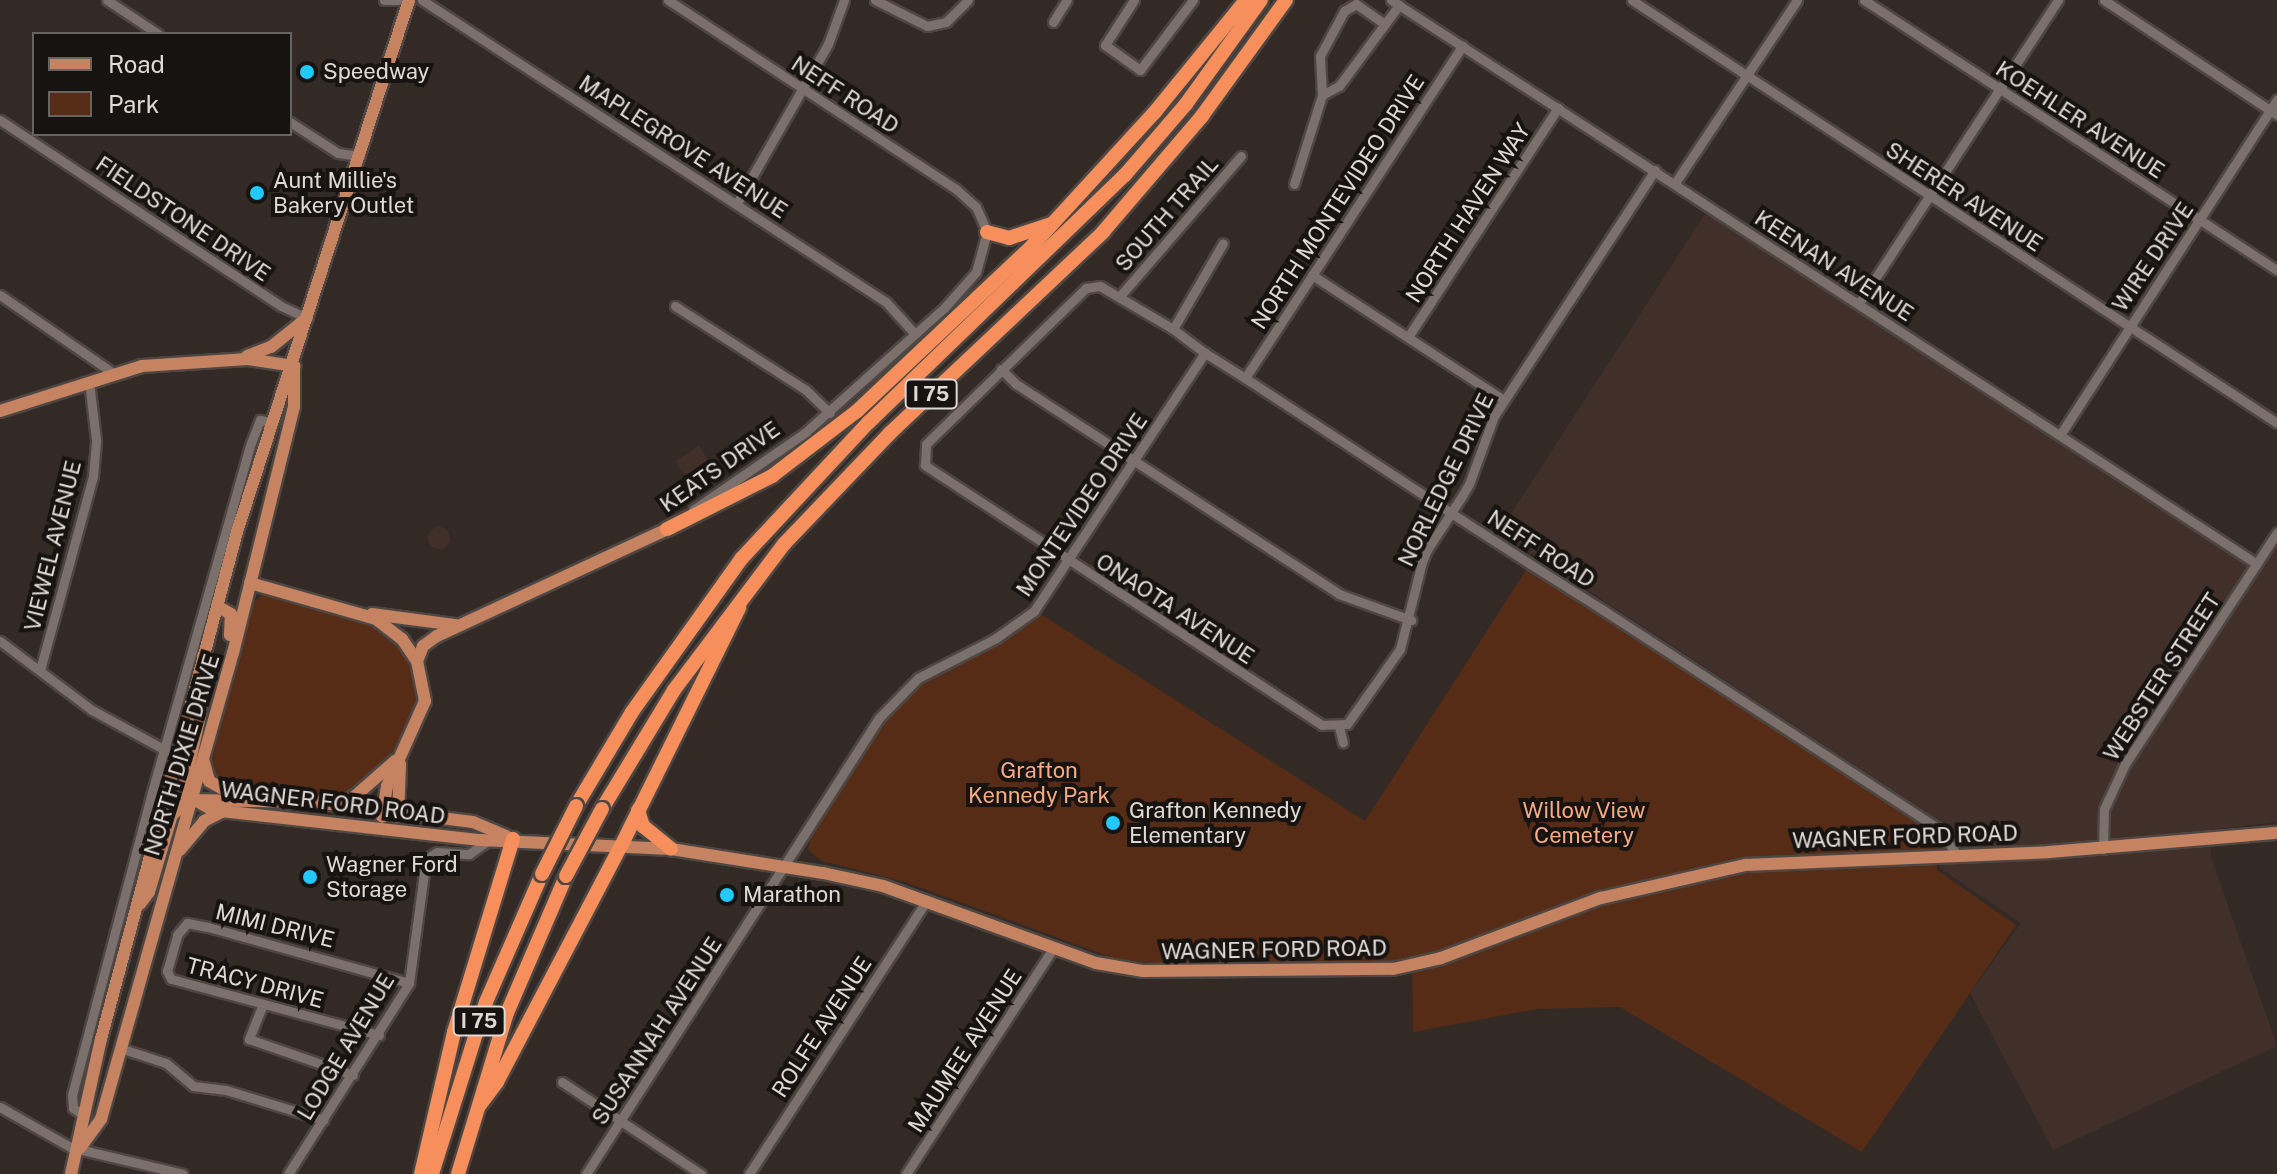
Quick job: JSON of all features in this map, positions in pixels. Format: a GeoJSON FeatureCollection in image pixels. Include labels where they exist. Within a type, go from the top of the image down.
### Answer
{"type":"FeatureCollection","features":[{"type":"Feature","properties":{"kind":"highway"},"geometry":{"type":"LineString","coordinates":[[667,529],[772,476],[857,411],[1055,223],[1246,0]]}},
{"type":"Feature","properties":{"kind":"highway","name":"I 75"},"geometry":{"type":"LineString","coordinates":[[432,1174],[481,1014],[542,874],[576,806],[632,712],[742,558],[869,422],[1125,175],[1186,104],[1261,0]]}},
{"type":"Feature","properties":{"kind":"highway","name":"I 75"},"geometry":{"type":"LineString","coordinates":[[458,1174],[507,1013],[566,876],[602,809],[674,690],[744,594],[868,455],[1103,232],[1202,116],[1286,0]]}},
{"type":"Feature","properties":{"kind":"highway"},"geometry":{"type":"LineString","coordinates":[[987,232],[1009,238],[1055,223]]}},
{"type":"Feature","properties":{"kind":"highway"},"geometry":{"type":"LineString","coordinates":[[479,1106],[497,1082],[621,846],[730,633],[744,594]]}},
{"type":"Feature","properties":{"kind":"highway"},"geometry":{"type":"LineString","coordinates":[[638,810],[643,826],[671,849]]}},
{"type":"Feature","properties":{"kind":"highway"},"geometry":{"type":"LineString","coordinates":[[421,1174],[454,1032],[513,839]]}},
{"type":"Feature","properties":{"kind":"main road","name":"NORTH DIXIE DRIVE"},"geometry":{"type":"LineString","coordinates":[[71,1174],[80,1148],[82,1114],[95,1037],[135,911],[170,752],[203,656],[211,604],[270,422],[294,366],[409,0]]}},
{"type":"Feature","properties":{"kind":"main road"},"geometry":{"type":"LineString","coordinates":[[235,359],[271,347],[307,318]]}},
{"type":"Feature","properties":{"kind":"main road"},"geometry":{"type":"LineString","coordinates":[[0,411],[113,373],[172,362],[235,359],[294,366]]}},
{"type":"Feature","properties":{"kind":"main road","name":"NORTH DIXIE DRIVE"},"geometry":{"type":"LineString","coordinates":[[80,1148],[101,1119],[170,866],[225,682],[294,407],[294,366]]}},
{"type":"Feature","properties":{"kind":"main road"},"geometry":{"type":"LineString","coordinates":[[270,422],[279,425],[280,456]]}},
{"type":"Feature","properties":{"kind":"main road","name":"KEATS DRIVE"},"geometry":{"type":"LineString","coordinates":[[417,661],[423,646],[459,625],[667,529]]}},
{"type":"Feature","properties":{"kind":"main road"},"geometry":{"type":"LineString","coordinates":[[250,583],[361,613],[459,625]]}},
{"type":"Feature","properties":{"kind":"main road"},"geometry":{"type":"LineString","coordinates":[[211,604],[231,614],[233,624],[225,682]]}},
{"type":"Feature","properties":{"kind":"main road"},"geometry":{"type":"LineString","coordinates":[[288,818],[329,812],[382,814],[387,786],[425,701],[417,661],[395,632],[361,613]]}},
{"type":"Feature","properties":{"kind":"main road"},"geometry":{"type":"LineString","coordinates":[[135,911],[149,892],[172,815],[190,800],[183,793],[182,783],[201,711],[203,656]]}},
{"type":"Feature","properties":{"kind":"main road"},"geometry":{"type":"LineString","coordinates":[[333,804],[354,797],[403,753]]}},
{"type":"Feature","properties":{"kind":"main road"},"geometry":{"type":"LineString","coordinates":[[403,753],[398,816],[431,824],[464,838]]}},
{"type":"Feature","properties":{"kind":"main road"},"geometry":{"type":"LineString","coordinates":[[203,757],[205,772],[217,789],[245,799]]}},
{"type":"Feature","properties":{"kind":"main road","name":"WAGNER FORD ROAD"},"geometry":{"type":"LineString","coordinates":[[190,800],[245,799],[333,804],[382,814],[473,822],[513,839]]}},
{"type":"Feature","properties":{"kind":"main road","name":"WAGNER FORD ROAD"},"geometry":{"type":"LineString","coordinates":[[190,800],[224,812],[464,838],[671,849],[783,866],[883,886],[1121,968],[1180,974],[1393,969],[1441,958],[1601,898],[1705,871],[1795,861],[2103,849],[2277,833]]}},
{"type":"Feature","properties":{"kind":"main road"},"geometry":{"type":"LineString","coordinates":[[170,866],[190,833],[224,812]]}},
{"type":"Feature","properties":{"kind":"street"},"geometry":{"type":"LineString","coordinates":[[107,0],[155,32]]}},
{"type":"Feature","properties":{"kind":"street"},"geometry":{"type":"LineString","coordinates":[[384,0],[398,0]]}},
{"type":"Feature","properties":{"kind":"street","name":"MAPLEGROVE AVENUE"},"geometry":{"type":"LineString","coordinates":[[422,0],[886,302],[915,334]]}},
{"type":"Feature","properties":{"kind":"street","name":"NEFF ROAD"},"geometry":{"type":"LineString","coordinates":[[668,0],[970,200],[987,232]]}},
{"type":"Feature","properties":{"kind":"street"},"geometry":{"type":"LineString","coordinates":[[737,203],[828,44],[844,0]]}},
{"type":"Feature","properties":{"kind":"street"},"geometry":{"type":"LineString","coordinates":[[875,0],[927,26],[946,22],[968,0]]}},
{"type":"Feature","properties":{"kind":"street"},"geometry":{"type":"LineString","coordinates":[[1053,22],[1067,0]]}},
{"type":"Feature","properties":{"kind":"street"},"geometry":{"type":"LineString","coordinates":[[1134,0],[1105,45],[1140,70],[1193,0]]}},
{"type":"Feature","properties":{"kind":"street","name":"SHERER AVENUE"},"geometry":{"type":"LineString","coordinates":[[1632,0],[1746,78],[2277,423]]}},
{"type":"Feature","properties":{"kind":"street"},"geometry":{"type":"LineString","coordinates":[[1675,183],[1797,0]]}},
{"type":"Feature","properties":{"kind":"street","name":"KOEHLER AVENUE"},"geometry":{"type":"LineString","coordinates":[[1864,0],[2277,270]]}},
{"type":"Feature","properties":{"kind":"street"},"geometry":{"type":"LineString","coordinates":[[1859,303],[2058,0]]}},
{"type":"Feature","properties":{"kind":"street"},"geometry":{"type":"LineString","coordinates":[[2104,0],[2273,112]]}},
{"type":"Feature","properties":{"kind":"street"},"geometry":{"type":"LineString","coordinates":[[1322,95],[1339,86],[1385,24],[1395,3]]}},
{"type":"Feature","properties":{"kind":"street","name":"KEENAN AVENUE"},"geometry":{"type":"LineString","coordinates":[[1395,3],[2257,564]]}},
{"type":"Feature","properties":{"kind":"street"},"geometry":{"type":"LineString","coordinates":[[1294,184],[1322,95],[1320,56],[1344,11],[1356,4],[1385,24]]}},
{"type":"Feature","properties":{"kind":"street","name":"NORTH MONTEVIDEO DRIVE"},"geometry":{"type":"LineString","coordinates":[[1245,378],[1462,46]]}},
{"type":"Feature","properties":{"kind":"street","name":"WIRE DRIVE"},"geometry":{"type":"LineString","coordinates":[[2060,435],[2129,326],[2273,112],[2277,99]]}},
{"type":"Feature","properties":{"kind":"street","name":"NORTH HAVEN WAY"},"geometry":{"type":"LineString","coordinates":[[1408,337],[1558,108]]}},
{"type":"Feature","properties":{"kind":"street","name":"FIELDSTONE DRIVE"},"geometry":{"type":"LineString","coordinates":[[0,120],[281,306],[307,318]]}},
{"type":"Feature","properties":{"kind":"street"},"geometry":{"type":"LineString","coordinates":[[292,123],[338,153],[360,156]]}},
{"type":"Feature","properties":{"kind":"street","name":"SOUTH TRAIL"},"geometry":{"type":"LineString","coordinates":[[1120,296],[1241,156]]}},
{"type":"Feature","properties":{"kind":"street","name":"NORLEDGE DRIVE"},"geometry":{"type":"LineString","coordinates":[[1339,727],[1354,718],[1400,649],[1411,620],[1422,562],[1451,513],[1504,400],[1655,170]]}},
{"type":"Feature","properties":{"kind":"street","name":"KEATS DRIVE"},"geometry":{"type":"LineString","coordinates":[[667,529],[830,413],[968,283],[983,258],[987,232]]}},
{"type":"Feature","properties":{"kind":"street"},"geometry":{"type":"LineString","coordinates":[[1173,329],[1223,243]]}},
{"type":"Feature","properties":{"kind":"street"},"geometry":{"type":"LineString","coordinates":[[1312,275],[1504,400]]}},
{"type":"Feature","properties":{"kind":"street","name":"NEFF ROAD"},"geometry":{"type":"LineString","coordinates":[[1001,369],[1086,288],[1095,285],[1120,296],[1937,828],[1957,855]]}},
{"type":"Feature","properties":{"kind":"street"},"geometry":{"type":"LineString","coordinates":[[0,295],[113,373]]}},
{"type":"Feature","properties":{"kind":"street"},"geometry":{"type":"LineString","coordinates":[[675,306],[806,390],[830,413]]}},
{"type":"Feature","properties":{"kind":"street","name":"MONTEVIDEO DRIVE"},"geometry":{"type":"LineString","coordinates":[[783,866],[889,705],[918,678],[1019,623],[1069,562],[1205,353]]}},
{"type":"Feature","properties":{"kind":"street"},"geometry":{"type":"LineString","coordinates":[[1001,369],[1016,384],[1339,594],[1411,620]]}},
{"type":"Feature","properties":{"kind":"street","name":"ONAOTA AVENUE"},"geometry":{"type":"LineString","coordinates":[[1001,369],[926,444],[922,454],[930,471],[1322,725],[1339,727]]}},
{"type":"Feature","properties":{"kind":"street","name":"VIEWEL AVENUE"},"geometry":{"type":"LineString","coordinates":[[40,670],[93,476],[96,440],[89,381]]}},
{"type":"Feature","properties":{"kind":"street","name":"WEBSTER STREET"},"geometry":{"type":"LineString","coordinates":[[2103,849],[2102,820],[2119,775],[2277,533]]}},
{"type":"Feature","properties":{"kind":"street"},"geometry":{"type":"LineString","coordinates":[[95,1037],[211,604]]}},
{"type":"Feature","properties":{"kind":"street"},"geometry":{"type":"LineString","coordinates":[[0,641],[92,710],[170,752]]}},
{"type":"Feature","properties":{"kind":"street"},"geometry":{"type":"LineString","coordinates":[[1339,727],[1343,743]]}},
{"type":"Feature","properties":{"kind":"street","name":"LODGE AVENUE"},"geometry":{"type":"LineString","coordinates":[[288,1174],[379,1035],[409,983],[426,859],[437,852],[469,854],[489,840]]}},
{"type":"Feature","properties":{"kind":"street","name":"SUSANNAH AVENUE"},"geometry":{"type":"LineString","coordinates":[[586,1174],[783,866]]}},
{"type":"Feature","properties":{"kind":"street","name":"ROLFE AVENUE"},"geometry":{"type":"LineString","coordinates":[[749,1174],[927,900]]}},
{"type":"Feature","properties":{"kind":"street","name":"MIMI DRIVE"},"geometry":{"type":"LineString","coordinates":[[169,976],[177,935],[187,923],[409,983]]}},
{"type":"Feature","properties":{"kind":"street","name":"MAUMEE AVENUE"},"geometry":{"type":"LineString","coordinates":[[906,1174],[1054,947]]}},
{"type":"Feature","properties":{"kind":"street","name":"TRACY DRIVE"},"geometry":{"type":"LineString","coordinates":[[169,976],[379,1035]]}},
{"type":"Feature","properties":{"kind":"street"},"geometry":{"type":"LineString","coordinates":[[263,1004],[249,1039],[353,1075]]}},
{"type":"Feature","properties":{"kind":"street"},"geometry":{"type":"LineString","coordinates":[[120,1048],[166,1063],[193,1086],[226,1090],[324,1120]]}},
{"type":"Feature","properties":{"kind":"street"},"geometry":{"type":"LineString","coordinates":[[562,1082],[701,1174]]}},
{"type":"Feature","properties":{"kind":"street"},"geometry":{"type":"LineString","coordinates":[[0,1107],[43,1134],[80,1148],[183,1174]]}},
{"type":"Feature","properties":{"kind":"shaded area"},"geometry":{"type":"Polygon","coordinates":[[[1707,211],[2261,566],[2277,542],[2277,822],[2208,830],[2212,860],[2277,1046],[2053,1150],[1970,993],[2021,923],[1940,868],[1940,821],[1499,532],[1707,211]]]}},
{"type":"Feature","properties":{"kind":"shaded area"},"geometry":{"type":"Polygon","coordinates":[[[699,446],[708,460],[685,476],[676,461],[699,446]]]}},
{"type":"Feature","properties":{"kind":"shaded area"},"geometry":{"type":"Polygon","coordinates":[[[439,527],[447,530],[450,538],[447,546],[439,549],[431,546],[428,538],[431,530],[439,527]]]}},
{"type":"Feature","properties":{"kind":"green space","name":"Willow View Cemetery"},"geometry":{"type":"Polygon","coordinates":[[[1528,567],[1928,826],[1938,836],[1937,870],[2016,925],[1862,1152],[1620,1007],[1537,1009],[1413,1032],[1412,959],[1326,967],[1180,967],[1113,958],[905,882],[822,861],[808,850],[812,833],[900,700],[925,679],[1008,636],[1039,613],[1365,821],[1528,567]]]}},
{"type":"Feature","properties":{"kind":"green space"},"geometry":{"type":"Polygon","coordinates":[[[265,593],[367,621],[384,629],[412,660],[419,701],[400,744],[348,796],[335,800],[248,793],[224,787],[209,771],[254,602],[265,593]]]}},
{"type":"Feature","properties":{"kind":"place","name":"Speedway"},"geometry":{"type":"Point","coordinates":[307,72]}},
{"type":"Feature","properties":{"kind":"place","name":"Aunt Millie's Bakery Outlet"},"geometry":{"type":"Point","coordinates":[257,193]}},
{"type":"Feature","properties":{"kind":"place","name":"Grafton Kennedy Elementary"},"geometry":{"type":"Point","coordinates":[1113,823]}},
{"type":"Feature","properties":{"kind":"place","name":"Wagner Ford Storage"},"geometry":{"type":"Point","coordinates":[310,877]}},
{"type":"Feature","properties":{"kind":"place","name":"Marathon"},"geometry":{"type":"Point","coordinates":[727,895]}},
{"type":"Feature","properties":{"kind":"park label","name":"Grafton Kennedy Park"},"geometry":{"type":"Point","coordinates":[1039,782]}}]}
